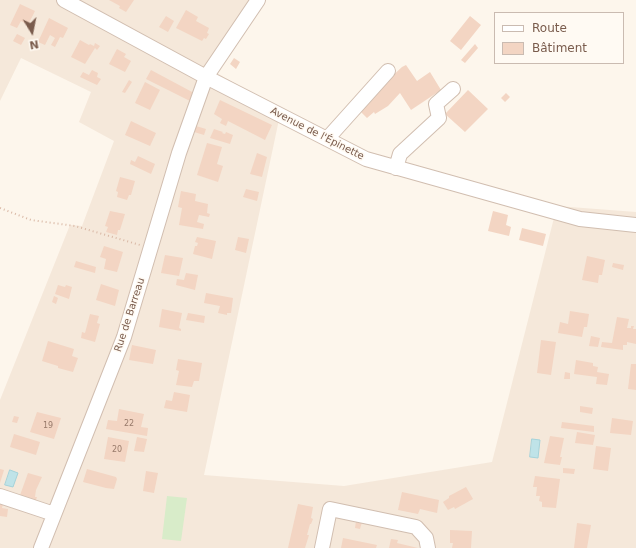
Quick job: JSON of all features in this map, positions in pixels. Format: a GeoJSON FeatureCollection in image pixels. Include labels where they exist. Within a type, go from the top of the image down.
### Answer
{"type":"FeatureCollection","features":[{"type":"Feature","properties":{"kind":"street","name":"Avenue de l'Épinette"},"geometry":{"type":"LineString","coordinates":[[64,0],[206,77],[366,159],[580,219],[636,225]]}},
{"type":"Feature","properties":{"kind":"street","name":"Rue de Barreau"},"geometry":{"type":"LineString","coordinates":[[41,548],[124,337],[179,153],[206,77],[258,0]]}},
{"type":"Feature","properties":{"kind":"street"},"geometry":{"type":"LineString","coordinates":[[327,140],[388,71]]}},
{"type":"Feature","properties":{"kind":"street"},"geometry":{"type":"LineString","coordinates":[[396,168],[400,154],[438,118],[436,104],[453,90]]}},
{"type":"Feature","properties":{"kind":"street"},"geometry":{"type":"LineString","coordinates":[[0,496],[54,514]]}},
{"type":"Feature","properties":{"kind":"street"},"geometry":{"type":"LineString","coordinates":[[322,548],[330,508],[392,521],[416,528],[426,538],[428,548]]}},
{"type":"Feature","properties":{"kind":"path"},"geometry":{"type":"LineString","coordinates":[[0,208],[31,220],[75,226],[151,248]]}},
{"type":"Feature","properties":{"kind":"shaded area"},"geometry":{"type":"Polygon","coordinates":[[[0,0],[265,0],[217,73],[281,110],[204,475],[344,486],[492,462],[557,206],[636,212],[636,548],[0,548],[0,400],[70,225],[82,226],[114,141],[79,122],[91,92],[21,58],[0,101],[0,0]]]}},
{"type":"Feature","properties":{"kind":"green space"},"geometry":{"type":"Polygon","coordinates":[[[167,496],[187,498],[181,541],[162,539],[167,496]]]}},
{"type":"Feature","properties":{"kind":"water"},"geometry":{"type":"Polygon","coordinates":[[[532,439],[540,440],[538,458],[530,457],[532,439]]]}},
{"type":"Feature","properties":{"kind":"water"},"geometry":{"type":"Polygon","coordinates":[[[10,470],[18,473],[13,487],[5,485],[10,470]]]}},
{"type":"Feature","properties":{"kind":"building"},"geometry":{"type":"Polygon","coordinates":[[[109,0],[134,0],[126,12],[119,8],[120,6],[109,0]]]}},
{"type":"Feature","properties":{"kind":"building"},"geometry":{"type":"Polygon","coordinates":[[[20,4],[35,11],[28,25],[21,21],[17,28],[10,25],[20,4]]]}},
{"type":"Feature","properties":{"kind":"building"},"geometry":{"type":"Polygon","coordinates":[[[186,10],[198,17],[196,21],[209,28],[207,33],[209,34],[206,39],[204,38],[202,41],[176,28],[186,10]]]}},
{"type":"Feature","properties":{"kind":"building"},"geometry":{"type":"Polygon","coordinates":[[[166,16],[174,21],[168,32],[159,27],[166,16]]]}},
{"type":"Feature","properties":{"kind":"building"},"geometry":{"type":"Polygon","coordinates":[[[470,16],[481,25],[461,50],[450,41],[470,16]]]}},
{"type":"Feature","properties":{"kind":"building"},"geometry":{"type":"Polygon","coordinates":[[[49,18],[68,28],[63,38],[60,37],[55,47],[51,45],[55,38],[50,35],[45,45],[38,42],[49,18]]]}},
{"type":"Feature","properties":{"kind":"building"},"geometry":{"type":"Polygon","coordinates":[[[17,34],[25,38],[21,45],[13,41],[17,34]]]}},
{"type":"Feature","properties":{"kind":"building"},"geometry":{"type":"Polygon","coordinates":[[[80,40],[89,45],[94,46],[95,43],[100,46],[97,50],[95,48],[85,64],[71,57],[80,40]]]}},
{"type":"Feature","properties":{"kind":"building"},"geometry":{"type":"Polygon","coordinates":[[[475,44],[478,48],[465,63],[461,60],[475,44]]]}},
{"type":"Feature","properties":{"kind":"building"},"geometry":{"type":"Polygon","coordinates":[[[117,49],[126,54],[124,57],[131,61],[125,72],[109,64],[117,49]]]}},
{"type":"Feature","properties":{"kind":"building"},"geometry":{"type":"Polygon","coordinates":[[[234,58],[240,62],[236,69],[230,64],[234,58]]]}},
{"type":"Feature","properties":{"kind":"building"},"geometry":{"type":"Polygon","coordinates":[[[406,65],[417,81],[430,72],[441,90],[411,110],[400,93],[388,106],[375,114],[374,112],[367,118],[361,112],[366,106],[365,104],[376,91],[406,65]]]}},
{"type":"Feature","properties":{"kind":"building"},"geometry":{"type":"Polygon","coordinates":[[[92,70],[98,73],[97,77],[101,79],[97,85],[80,77],[83,72],[89,75],[92,70]]]}},
{"type":"Feature","properties":{"kind":"building"},"geometry":{"type":"Polygon","coordinates":[[[151,70],[194,93],[190,101],[146,79],[151,70]]]}},
{"type":"Feature","properties":{"kind":"building"},"geometry":{"type":"Polygon","coordinates":[[[129,80],[132,82],[125,93],[122,92],[129,80]]]}},
{"type":"Feature","properties":{"kind":"building"},"geometry":{"type":"Polygon","coordinates":[[[145,82],[160,90],[150,110],[135,103],[145,82]]]}},
{"type":"Feature","properties":{"kind":"building"},"geometry":{"type":"Polygon","coordinates":[[[468,90],[488,109],[465,132],[445,114],[468,90]]]}},
{"type":"Feature","properties":{"kind":"building"},"geometry":{"type":"Polygon","coordinates":[[[506,93],[510,97],[505,102],[501,98],[506,93]]]}},
{"type":"Feature","properties":{"kind":"building"},"geometry":{"type":"Polygon","coordinates":[[[220,100],[272,125],[265,140],[228,121],[226,126],[220,123],[222,119],[214,114],[220,100]]]}},
{"type":"Feature","properties":{"kind":"building"},"geometry":{"type":"Polygon","coordinates":[[[131,121],[156,133],[150,146],[125,135],[131,121]]]}},
{"type":"Feature","properties":{"kind":"building"},"geometry":{"type":"Polygon","coordinates":[[[196,126],[206,129],[204,135],[194,132],[196,126]]]}},
{"type":"Feature","properties":{"kind":"building"},"geometry":{"type":"Polygon","coordinates":[[[214,129],[225,134],[226,132],[233,135],[230,144],[210,138],[214,129]]]}},
{"type":"Feature","properties":{"kind":"building"},"geometry":{"type":"Polygon","coordinates":[[[207,143],[222,147],[217,164],[223,166],[218,182],[197,175],[207,143]]]}},
{"type":"Feature","properties":{"kind":"building"},"geometry":{"type":"Polygon","coordinates":[[[257,153],[267,157],[262,177],[250,174],[257,153]]]}},
{"type":"Feature","properties":{"kind":"building"},"geometry":{"type":"Polygon","coordinates":[[[138,156],[155,164],[151,174],[130,164],[131,160],[135,162],[138,156]]]}},
{"type":"Feature","properties":{"kind":"building"},"geometry":{"type":"Polygon","coordinates":[[[120,177],[135,181],[131,195],[129,195],[127,200],[117,197],[118,192],[116,191],[120,177]]]}},
{"type":"Feature","properties":{"kind":"building"},"geometry":{"type":"Polygon","coordinates":[[[246,189],[259,192],[257,201],[243,197],[246,189]]]}},
{"type":"Feature","properties":{"kind":"building"},"geometry":{"type":"Polygon","coordinates":[[[181,191],[196,194],[195,201],[208,204],[207,213],[210,214],[209,217],[199,215],[197,222],[204,224],[203,229],[179,225],[182,208],[178,207],[181,191]]]}},
{"type":"Feature","properties":{"kind":"building"},"geometry":{"type":"Polygon","coordinates":[[[110,211],[125,214],[117,235],[106,232],[108,227],[105,226],[110,211]]]}},
{"type":"Feature","properties":{"kind":"building"},"geometry":{"type":"Polygon","coordinates":[[[493,211],[508,215],[506,225],[511,227],[509,236],[488,231],[493,211]]]}},
{"type":"Feature","properties":{"kind":"building"},"geometry":{"type":"Polygon","coordinates":[[[522,228],[546,234],[543,246],[519,240],[522,228]]]}},
{"type":"Feature","properties":{"kind":"building"},"geometry":{"type":"Polygon","coordinates":[[[197,237],[216,241],[212,259],[193,254],[195,246],[197,246],[198,243],[195,242],[197,237]]]}},
{"type":"Feature","properties":{"kind":"building"},"geometry":{"type":"Polygon","coordinates":[[[238,237],[249,239],[246,253],[235,250],[238,237]]]}},
{"type":"Feature","properties":{"kind":"building"},"geometry":{"type":"Polygon","coordinates":[[[104,246],[123,252],[117,272],[104,269],[106,259],[100,257],[104,246]]]}},
{"type":"Feature","properties":{"kind":"building"},"geometry":{"type":"Polygon","coordinates":[[[165,255],[183,258],[179,276],[161,273],[165,255]]]}},
{"type":"Feature","properties":{"kind":"building"},"geometry":{"type":"Polygon","coordinates":[[[587,256],[605,260],[602,275],[599,275],[598,283],[582,280],[587,256]]]}},
{"type":"Feature","properties":{"kind":"building"},"geometry":{"type":"Polygon","coordinates":[[[76,261],[96,267],[95,273],[74,267],[76,261]]]}},
{"type":"Feature","properties":{"kind":"building"},"geometry":{"type":"Polygon","coordinates":[[[613,263],[624,265],[623,270],[612,267],[613,263]]]}},
{"type":"Feature","properties":{"kind":"building"},"geometry":{"type":"Polygon","coordinates":[[[186,273],[198,275],[195,290],[176,285],[177,279],[184,280],[186,273]]]}},
{"type":"Feature","properties":{"kind":"building"},"geometry":{"type":"Polygon","coordinates":[[[101,284],[119,290],[115,306],[96,300],[101,284]]]}},
{"type":"Feature","properties":{"kind":"building"},"geometry":{"type":"Polygon","coordinates":[[[58,285],[72,287],[69,299],[55,294],[58,285]]]}},
{"type":"Feature","properties":{"kind":"building"},"geometry":{"type":"Polygon","coordinates":[[[206,293],[233,298],[231,313],[227,313],[227,315],[218,313],[220,306],[204,303],[206,293]]]}},
{"type":"Feature","properties":{"kind":"building"},"geometry":{"type":"Polygon","coordinates":[[[54,296],[58,298],[56,304],[52,302],[54,296]]]}},
{"type":"Feature","properties":{"kind":"building"},"geometry":{"type":"Polygon","coordinates":[[[162,309],[182,313],[179,328],[181,331],[159,327],[162,309]]]}},
{"type":"Feature","properties":{"kind":"building"},"geometry":{"type":"Polygon","coordinates":[[[570,311],[589,314],[587,327],[584,327],[582,337],[558,333],[560,322],[568,324],[570,311]]]}},
{"type":"Feature","properties":{"kind":"building"},"geometry":{"type":"Polygon","coordinates":[[[188,313],[205,316],[204,323],[186,320],[188,313]]]}},
{"type":"Feature","properties":{"kind":"building"},"geometry":{"type":"Polygon","coordinates":[[[90,314],[99,316],[97,323],[100,324],[95,342],[81,338],[82,332],[85,333],[90,314]]]}},
{"type":"Feature","properties":{"kind":"building"},"geometry":{"type":"Polygon","coordinates":[[[617,317],[629,319],[627,328],[634,326],[633,329],[636,329],[636,344],[627,342],[627,345],[623,345],[623,350],[601,347],[602,342],[612,343],[617,317]]]}},
{"type":"Feature","properties":{"kind":"building"},"geometry":{"type":"Polygon","coordinates":[[[591,336],[600,338],[598,347],[589,346],[591,336]]]}},
{"type":"Feature","properties":{"kind":"building"},"geometry":{"type":"Polygon","coordinates":[[[541,340],[556,342],[551,375],[537,373],[541,340]]]}},
{"type":"Feature","properties":{"kind":"building"},"geometry":{"type":"Polygon","coordinates":[[[48,341],[74,349],[72,356],[78,358],[73,372],[58,368],[58,366],[42,361],[48,341]]]}},
{"type":"Feature","properties":{"kind":"building"},"geometry":{"type":"Polygon","coordinates":[[[132,345],[156,350],[153,364],[129,360],[132,345]]]}},
{"type":"Feature","properties":{"kind":"building"},"geometry":{"type":"Polygon","coordinates":[[[178,359],[202,363],[199,381],[194,381],[192,387],[176,385],[179,371],[176,370],[178,359]]]}},
{"type":"Feature","properties":{"kind":"building"},"geometry":{"type":"Polygon","coordinates":[[[576,360],[593,363],[593,366],[598,367],[597,372],[609,374],[607,385],[596,384],[597,377],[574,374],[576,360]]]}},
{"type":"Feature","properties":{"kind":"building"},"geometry":{"type":"Polygon","coordinates":[[[631,364],[636,364],[636,390],[628,389],[631,364]]]}},
{"type":"Feature","properties":{"kind":"building"},"geometry":{"type":"Polygon","coordinates":[[[565,372],[570,373],[570,379],[564,379],[565,372]]]}},
{"type":"Feature","properties":{"kind":"building"},"geometry":{"type":"Polygon","coordinates":[[[174,392],[190,395],[187,412],[164,408],[166,400],[172,401],[174,392]]]}},
{"type":"Feature","properties":{"kind":"building"},"geometry":{"type":"Polygon","coordinates":[[[580,406],[593,408],[592,414],[580,412],[580,406]]]}},
{"type":"Feature","properties":{"kind":"building"},"geometry":{"type":"Polygon","coordinates":[[[119,409],[144,414],[141,427],[148,428],[147,436],[106,429],[108,420],[117,421],[119,409]]]}},
{"type":"Feature","properties":{"kind":"building"},"geometry":{"type":"Polygon","coordinates":[[[37,412],[61,418],[54,439],[30,432],[37,412]]]}},
{"type":"Feature","properties":{"kind":"building"},"geometry":{"type":"Polygon","coordinates":[[[14,416],[19,417],[17,423],[12,422],[14,416]]]}},
{"type":"Feature","properties":{"kind":"building"},"geometry":{"type":"Polygon","coordinates":[[[612,418],[633,421],[631,435],[610,433],[612,418]]]}},
{"type":"Feature","properties":{"kind":"building"},"geometry":{"type":"Polygon","coordinates":[[[562,422],[594,426],[594,432],[561,428],[562,422]]]}},
{"type":"Feature","properties":{"kind":"building"},"geometry":{"type":"Polygon","coordinates":[[[577,432],[595,435],[593,445],[575,443],[577,432]]]}},
{"type":"Feature","properties":{"kind":"building"},"geometry":{"type":"Polygon","coordinates":[[[14,434],[40,442],[36,455],[10,447],[14,434]]]}},
{"type":"Feature","properties":{"kind":"building"},"geometry":{"type":"Polygon","coordinates":[[[550,436],[564,438],[560,465],[544,463],[550,436]]]}},
{"type":"Feature","properties":{"kind":"building"},"geometry":{"type":"Polygon","coordinates":[[[108,437],[129,441],[125,462],[104,459],[108,437]]]}},
{"type":"Feature","properties":{"kind":"building"},"geometry":{"type":"Polygon","coordinates":[[[137,437],[147,439],[144,452],[134,451],[137,437]]]}},
{"type":"Feature","properties":{"kind":"building"},"geometry":{"type":"Polygon","coordinates":[[[596,446],[611,448],[608,471],[593,469],[596,446]]]}},
{"type":"Feature","properties":{"kind":"building"},"geometry":{"type":"Polygon","coordinates":[[[563,468],[575,469],[574,474],[563,473],[563,468]]]}},
{"type":"Feature","properties":{"kind":"building"},"geometry":{"type":"Polygon","coordinates":[[[0,469],[4,470],[0,483],[0,469]]]}},
{"type":"Feature","properties":{"kind":"building"},"geometry":{"type":"Polygon","coordinates":[[[87,469],[116,477],[117,479],[114,489],[83,482],[87,469]]]}},
{"type":"Feature","properties":{"kind":"building"},"geometry":{"type":"Polygon","coordinates":[[[146,471],[158,473],[154,493],[143,491],[146,471]]]}},
{"type":"Feature","properties":{"kind":"building"},"geometry":{"type":"Polygon","coordinates":[[[28,473],[42,477],[36,490],[35,497],[37,497],[35,503],[19,498],[28,473]]]}},
{"type":"Feature","properties":{"kind":"building"},"geometry":{"type":"Polygon","coordinates":[[[535,476],[560,479],[556,508],[542,507],[542,502],[539,501],[540,496],[536,496],[537,487],[533,487],[535,476]]]}},
{"type":"Feature","properties":{"kind":"building"},"geometry":{"type":"Polygon","coordinates":[[[466,487],[473,499],[455,509],[454,507],[448,510],[443,502],[449,498],[449,496],[466,487]]]}},
{"type":"Feature","properties":{"kind":"building"},"geometry":{"type":"Polygon","coordinates":[[[402,492],[439,500],[437,513],[420,509],[418,514],[398,510],[402,492]]]}},
{"type":"Feature","properties":{"kind":"building"},"geometry":{"type":"Polygon","coordinates":[[[0,503],[3,504],[2,508],[8,509],[7,517],[0,516],[0,503]]]}},
{"type":"Feature","properties":{"kind":"building"},"geometry":{"type":"Polygon","coordinates":[[[298,504],[313,507],[311,518],[313,519],[310,524],[307,535],[309,535],[305,548],[288,548],[298,504]]]}},
{"type":"Feature","properties":{"kind":"building"},"geometry":{"type":"Polygon","coordinates":[[[356,521],[362,522],[360,529],[355,528],[356,521]]]}},
{"type":"Feature","properties":{"kind":"building"},"geometry":{"type":"Polygon","coordinates":[[[577,523],[591,525],[587,548],[574,548],[577,523]]]}},
{"type":"Feature","properties":{"kind":"building"},"geometry":{"type":"Polygon","coordinates":[[[450,530],[472,531],[471,548],[452,548],[453,543],[450,543],[450,530]]]}},
{"type":"Feature","properties":{"kind":"building"},"geometry":{"type":"Polygon","coordinates":[[[343,538],[377,545],[376,548],[341,548],[343,538]]]}},
{"type":"Feature","properties":{"kind":"building"},"geometry":{"type":"Polygon","coordinates":[[[391,539],[398,540],[397,543],[418,548],[389,548],[391,539]]]}}]}
